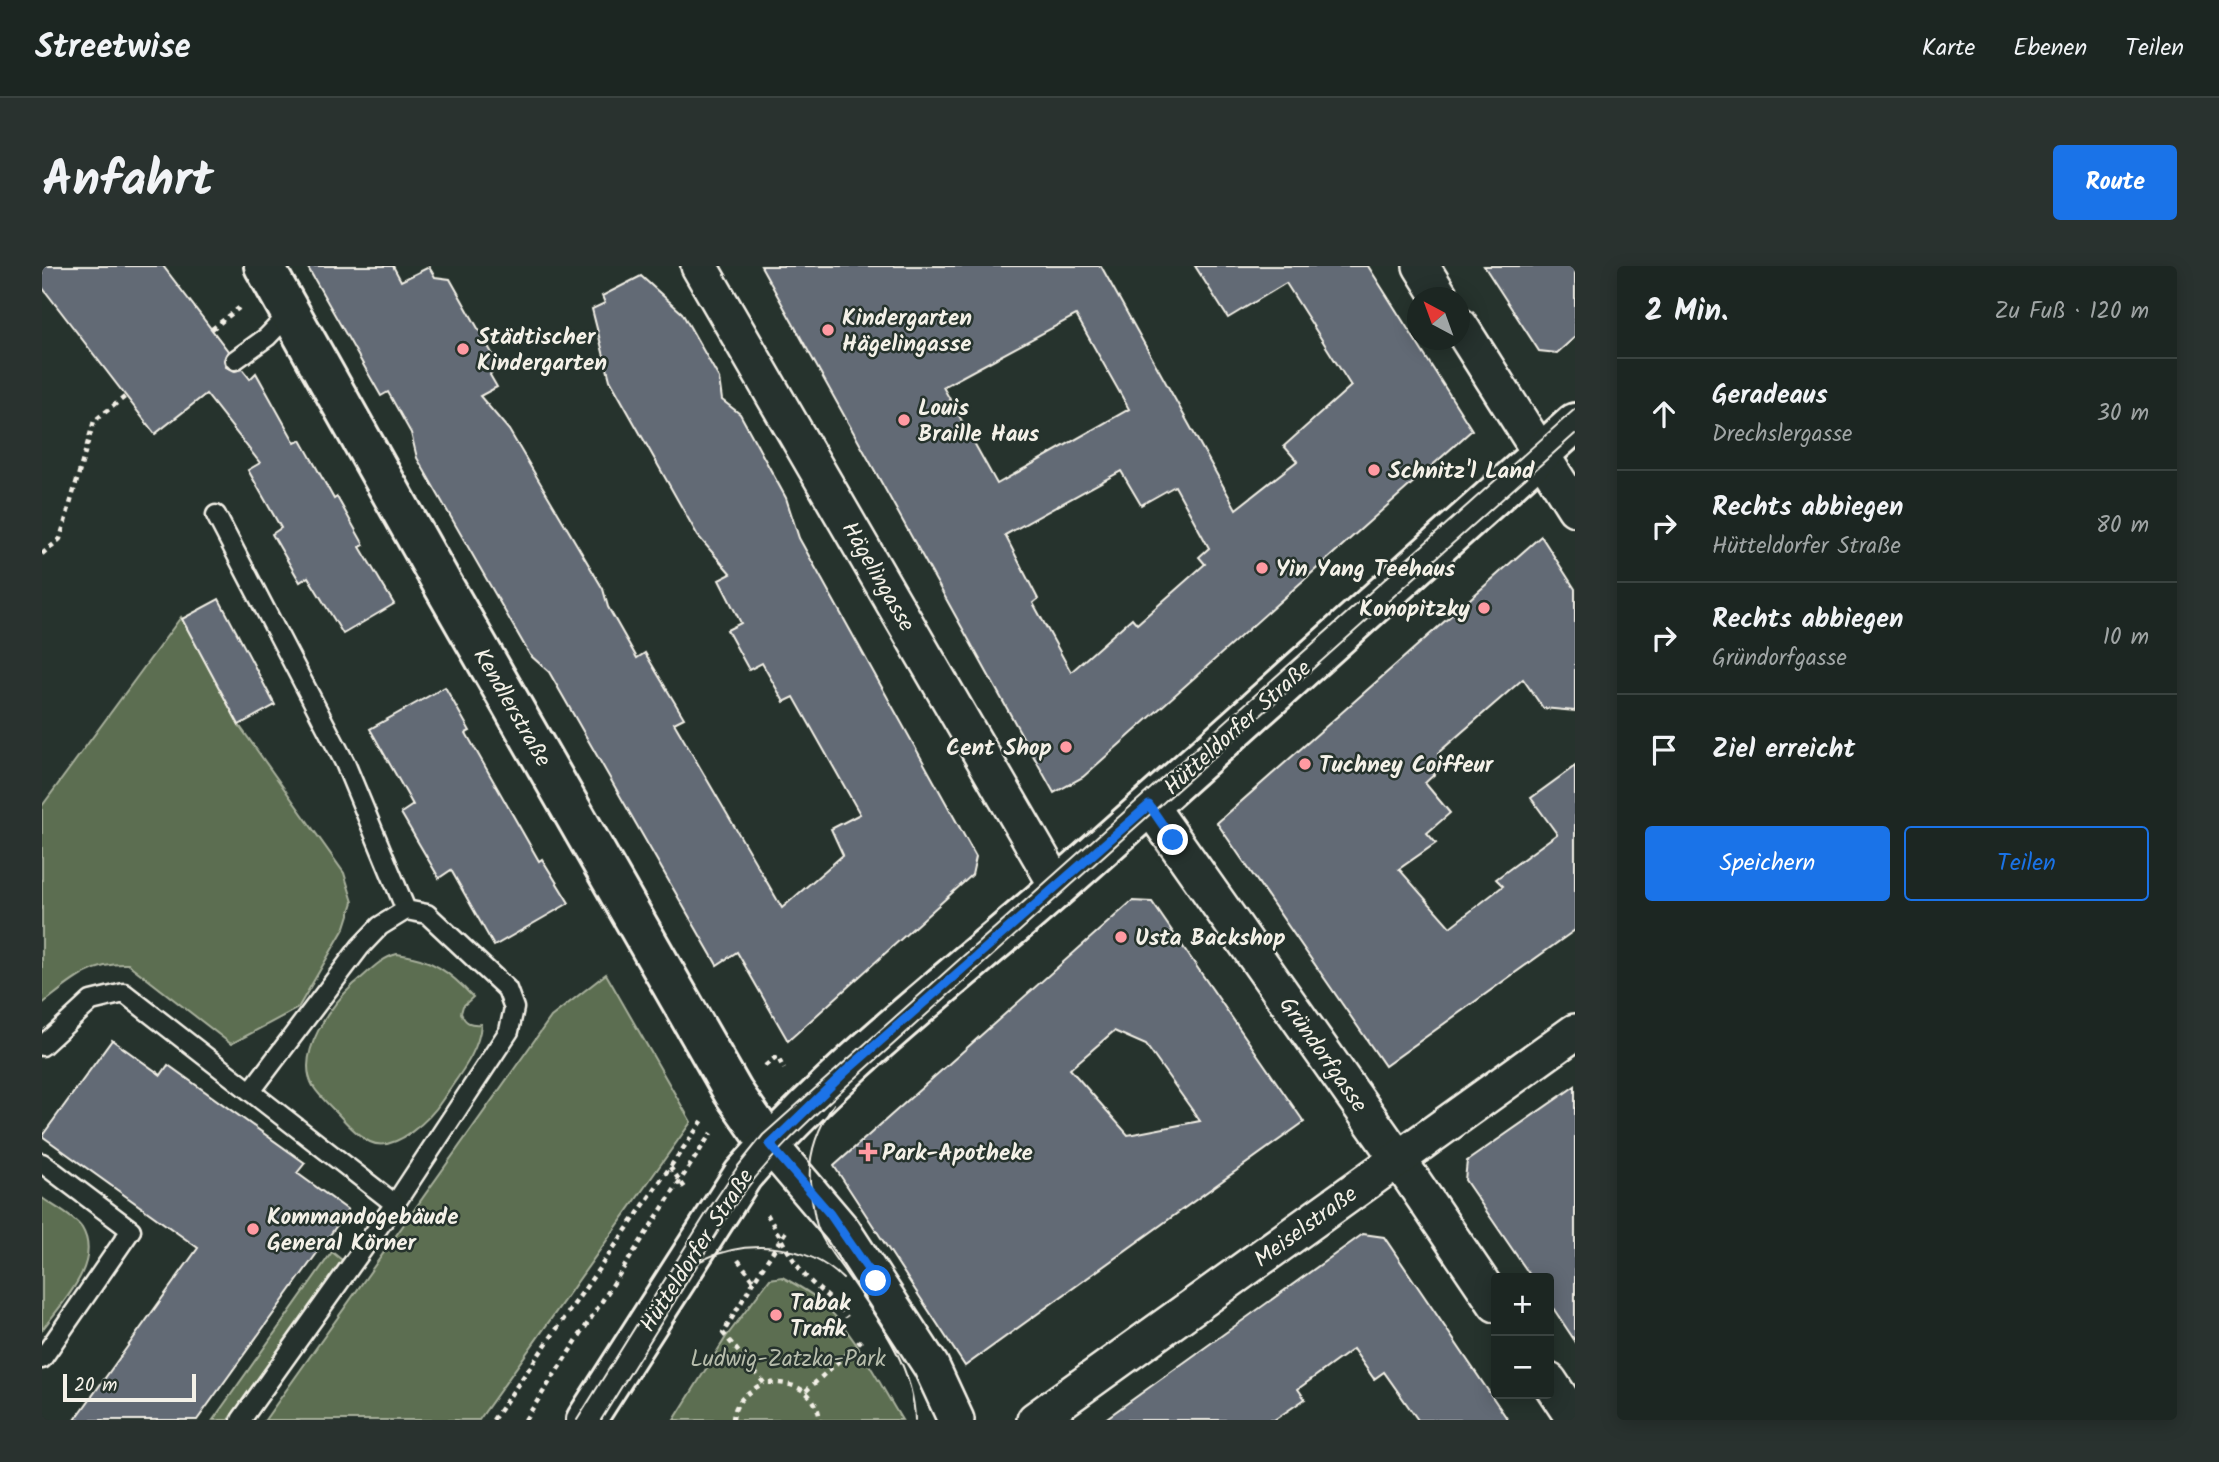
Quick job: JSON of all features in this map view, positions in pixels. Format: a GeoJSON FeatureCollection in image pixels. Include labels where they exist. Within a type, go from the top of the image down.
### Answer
{"type":"FeatureCollection","features":[{"type":"Feature","properties":{"kind":"main road","name":"Kendlerstraße"},"geometry":{"type":"LineString","coordinates":[[264,266],[726,1080],[770,1145]]}},
{"type":"Feature","properties":{"kind":"main road","name":"Hütteldorfer Straße"},"geometry":{"type":"LineString","coordinates":[[586,1420],[744,1175],[770,1145],[846,1071],[1058,887],[1575,424]]}},
{"type":"Feature","properties":{"kind":"street","name":"Hägelingasse"},"geometry":{"type":"LineString","coordinates":[[699,266],[1058,887]]}},
{"type":"Feature","properties":{"kind":"street"},"geometry":{"type":"LineString","coordinates":[[1421,266],[1434,287]]}},
{"type":"Feature","properties":{"kind":"street"},"geometry":{"type":"LineString","coordinates":[[1470,342],[1575,508]]}},
{"type":"Feature","properties":{"kind":"street","name":"Gründorfgasse"},"geometry":{"type":"LineString","coordinates":[[1149,805],[1398,1159],[1491,1297]]}},
{"type":"Feature","properties":{"kind":"street","name":"Meiselstraße"},"geometry":{"type":"LineString","coordinates":[[1035,1420],[1575,1032]]}},
{"type":"Feature","properties":{"kind":"street"},"geometry":{"type":"LineString","coordinates":[[770,1145],[843,1231],[931,1366],[956,1420]]}},
{"type":"Feature","properties":{"kind":"street"},"geometry":{"type":"LineString","coordinates":[[1554,1388],[1575,1420]]}},
{"type":"Feature","properties":{"kind":"lane"},"geometry":{"type":"LineString","coordinates":[[235,360],[267,337],[290,313]]}},
{"type":"Feature","properties":{"kind":"lane"},"geometry":{"type":"LineString","coordinates":[[216,515],[345,763],[406,910]]}},
{"type":"Feature","properties":{"kind":"lane"},"geometry":{"type":"LineString","coordinates":[[241,1420],[395,1204],[509,1031],[514,1007],[507,989],[427,914],[406,910],[380,926],[360,947],[251,1091]]}},
{"type":"Feature","properties":{"kind":"lane"},"geometry":{"type":"LineString","coordinates":[[42,1046],[91,1001],[124,993],[395,1204]]}},
{"type":"Feature","properties":{"kind":"lane"},"geometry":{"type":"LineString","coordinates":[[42,1163],[131,1230],[42,1359]]}},
{"type":"Feature","properties":{"kind":"path"},"geometry":{"type":"LineString","coordinates":[[212,329],[246,303]]}},
{"type":"Feature","properties":{"kind":"path"},"geometry":{"type":"LineString","coordinates":[[42,552],[60,539],[94,421],[126,396]]}},
{"type":"Feature","properties":{"kind":"path"},"geometry":{"type":"LineString","coordinates":[[525,1420],[715,1128]]}},
{"type":"Feature","properties":{"kind":"path"},"geometry":{"type":"LineString","coordinates":[[493,1420],[670,1167]]}},
{"type":"Feature","properties":{"kind":"path"},"geometry":{"type":"LineString","coordinates":[[754,1281],[723,1333],[764,1383]]}},
{"type":"Feature","properties":{"kind":"path"},"geometry":{"type":"LineString","coordinates":[[806,1391],[862,1340],[898,1314]]}},
{"type":"Feature","properties":{"kind":"path"},"geometry":{"type":"LineString","coordinates":[[733,1420],[732,1415],[745,1393],[764,1383],[783,1382],[806,1391],[818,1408],[820,1420]]}},
{"type":"Feature","properties":{"kind":"green space"},"geometry":{"type":"Polygon","coordinates":[[[181,617],[239,725],[344,873],[353,902],[345,927],[298,1008],[231,1044],[128,964],[102,966],[91,970],[42,1004],[42,806],[181,617]]]}},
{"type":"Feature","properties":{"kind":"green space"},"geometry":{"type":"Polygon","coordinates":[[[397,954],[430,963],[456,980],[473,997],[463,1006],[461,1013],[468,1023],[481,1024],[472,1054],[437,1107],[401,1139],[380,1144],[370,1142],[357,1133],[318,1093],[309,1073],[309,1060],[318,1031],[335,1004],[374,966],[397,954]]]}},
{"type":"Feature","properties":{"kind":"green space"},"geometry":{"type":"Polygon","coordinates":[[[606,974],[691,1122],[479,1420],[265,1420],[551,1017],[606,974]]]}},
{"type":"Feature","properties":{"kind":"green space"},"geometry":{"type":"Polygon","coordinates":[[[42,1198],[79,1224],[87,1241],[87,1255],[84,1269],[69,1296],[42,1330],[42,1198]]]}},
{"type":"Feature","properties":{"kind":"green space"},"geometry":{"type":"Polygon","coordinates":[[[332,1252],[342,1260],[228,1420],[213,1420],[332,1252]]]}},
{"type":"Feature","properties":{"kind":"green space","name":"Ludwig-Zatzka-Park"},"geometry":{"type":"Polygon","coordinates":[[[782,1277],[819,1300],[843,1325],[902,1420],[674,1420],[726,1337],[770,1279],[782,1277]]]}},
{"type":"Feature","properties":{"kind":"building"},"geometry":{"type":"Polygon","coordinates":[[[42,266],[163,266],[228,351],[224,360],[226,367],[235,371],[242,369],[250,379],[256,373],[295,443],[301,440],[334,499],[337,497],[364,545],[360,547],[394,604],[343,634],[308,577],[300,582],[272,534],[281,528],[248,470],[260,463],[206,394],[155,434],[42,287],[42,266]]]}},
{"type":"Feature","properties":{"kind":"building"},"geometry":{"type":"Polygon","coordinates":[[[307,266],[393,266],[401,281],[429,267],[435,277],[450,279],[497,362],[490,375],[497,387],[480,396],[509,430],[603,589],[608,607],[637,658],[645,653],[684,718],[674,723],[782,908],[843,855],[831,829],[860,814],[794,697],[784,702],[762,663],[749,670],[727,630],[741,623],[719,580],[731,574],[698,536],[610,380],[592,309],[605,303],[602,296],[641,276],[682,313],[719,378],[722,400],[740,414],[786,498],[799,538],[976,857],[972,875],[788,1041],[737,952],[717,965],[549,672],[530,655],[417,458],[411,433],[388,392],[381,396],[307,266]]]}},
{"type":"Feature","properties":{"kind":"building"},"geometry":{"type":"Polygon","coordinates":[[[761,266],[1101,266],[1236,509],[1297,461],[1284,446],[1351,386],[1286,283],[1228,318],[1195,266],[1368,266],[1407,328],[1407,350],[1421,350],[1472,430],[1083,777],[1054,793],[761,266]],[[1076,315],[943,387],[997,484],[1129,409],[1076,315]],[[1121,471],[1005,535],[1038,599],[1033,603],[1071,672],[1132,618],[1137,624],[1205,564],[1199,557],[1209,548],[1175,486],[1141,505],[1121,471]]]}},
{"type":"Feature","properties":{"kind":"building"},"geometry":{"type":"Polygon","coordinates":[[[1484,266],[1575,266],[1575,337],[1557,353],[1539,351],[1484,266]]]}},
{"type":"Feature","properties":{"kind":"building"},"geometry":{"type":"Polygon","coordinates":[[[1541,536],[1575,589],[1575,711],[1543,708],[1523,679],[1438,753],[1440,769],[1425,783],[1450,813],[1427,833],[1436,843],[1399,869],[1450,927],[1503,886],[1496,879],[1557,834],[1531,798],[1575,766],[1575,930],[1385,1066],[1217,823],[1541,536]]]}},
{"type":"Feature","properties":{"kind":"building"},"geometry":{"type":"Polygon","coordinates":[[[219,599],[275,705],[239,725],[182,619],[219,599]]]}},
{"type":"Feature","properties":{"kind":"building"},"geometry":{"type":"Polygon","coordinates":[[[445,687],[470,731],[466,733],[539,861],[542,859],[569,903],[494,946],[451,870],[439,878],[401,813],[413,805],[370,729],[445,687]]]}},
{"type":"Feature","properties":{"kind":"building"},"geometry":{"type":"Polygon","coordinates":[[[1132,901],[1152,902],[1304,1122],[965,1366],[834,1166],[1132,901]],[[1114,1031],[1070,1069],[1128,1135],[1200,1121],[1146,1045],[1114,1031]]]}},
{"type":"Feature","properties":{"kind":"building","name":"Kommandogebäude General Körner"},"geometry":{"type":"Polygon","coordinates":[[[112,1040],[161,1075],[168,1065],[305,1163],[297,1173],[348,1210],[197,1420],[75,1420],[198,1248],[42,1136],[112,1040]]]}},
{"type":"Feature","properties":{"kind":"building"},"geometry":{"type":"Polygon","coordinates":[[[1575,1086],[1575,1341],[1554,1310],[1554,1273],[1529,1273],[1465,1180],[1467,1161],[1575,1086]]]}},
{"type":"Feature","properties":{"kind":"building"},"geometry":{"type":"Polygon","coordinates":[[[1363,1234],[1384,1237],[1491,1395],[1491,1399],[1494,1399],[1508,1420],[1418,1420],[1384,1372],[1374,1379],[1353,1349],[1298,1389],[1305,1399],[1274,1420],[1104,1420],[1363,1234]]]}},
{"type":"Feature","properties":{"kind":"tram line"},"geometry":{"type":"LineString","coordinates":[[577,1420],[707,1212],[763,1135],[1575,409]]}},
{"type":"Feature","properties":{"kind":"tram line"},"geometry":{"type":"LineString","coordinates":[[601,1420],[744,1191],[786,1143],[1575,434]]}},
{"type":"Feature","properties":{"kind":"tram line"},"geometry":{"type":"LineString","coordinates":[[834,1104],[818,1134],[810,1167],[816,1221],[827,1247],[880,1323],[900,1360],[908,1379],[915,1420]]}},
{"type":"Feature","properties":{"kind":"tram line"},"geometry":{"type":"LineString","coordinates":[[700,1261],[737,1249],[775,1248],[812,1257],[843,1279]]}},
{"type":"Feature","properties":{"kind":"place","name":"Kindergarten Hägelingasse"},"geometry":{"type":"Point","coordinates":[828,330]}},
{"type":"Feature","properties":{"kind":"place","name":"Städtischer Kindergarten"},"geometry":{"type":"Point","coordinates":[463,349]}},
{"type":"Feature","properties":{"kind":"place","name":"Louis Braille Haus"},"geometry":{"type":"Point","coordinates":[904,420]}},
{"type":"Feature","properties":{"kind":"place","name":"Schnitz'l Land"},"geometry":{"type":"Point","coordinates":[1374,470]}},
{"type":"Feature","properties":{"kind":"place","name":"Yin Yang Teehaus"},"geometry":{"type":"Point","coordinates":[1262,568]}},
{"type":"Feature","properties":{"kind":"place","name":"Konopitzky"},"geometry":{"type":"Point","coordinates":[1484,608]}},
{"type":"Feature","properties":{"kind":"place","name":"Cent Shop"},"geometry":{"type":"Point","coordinates":[1066,747]}},
{"type":"Feature","properties":{"kind":"place","name":"Tuchney Coiffeur"},"geometry":{"type":"Point","coordinates":[1305,764]}},
{"type":"Feature","properties":{"kind":"place","name":"Usta Backshop"},"geometry":{"type":"Point","coordinates":[1121,937]}},
{"type":"Feature","properties":{"kind":"place","name":"Park-Apotheke"},"geometry":{"type":"Point","coordinates":[868,1152]}},
{"type":"Feature","properties":{"kind":"place","name":"Kommandogebäude General Körner"},"geometry":{"type":"Point","coordinates":[253,1229]}},
{"type":"Feature","properties":{"kind":"place","name":"Tabak Trafik"},"geometry":{"type":"Point","coordinates":[776,1315]}},
{"type":"Feature","properties":{"kind":"route"},"geometry":{"type":"LineString","coordinates":[[876,1281],[830,1214],[770,1145],[846,1071],[1149,805],[1173,840]]}}]}
